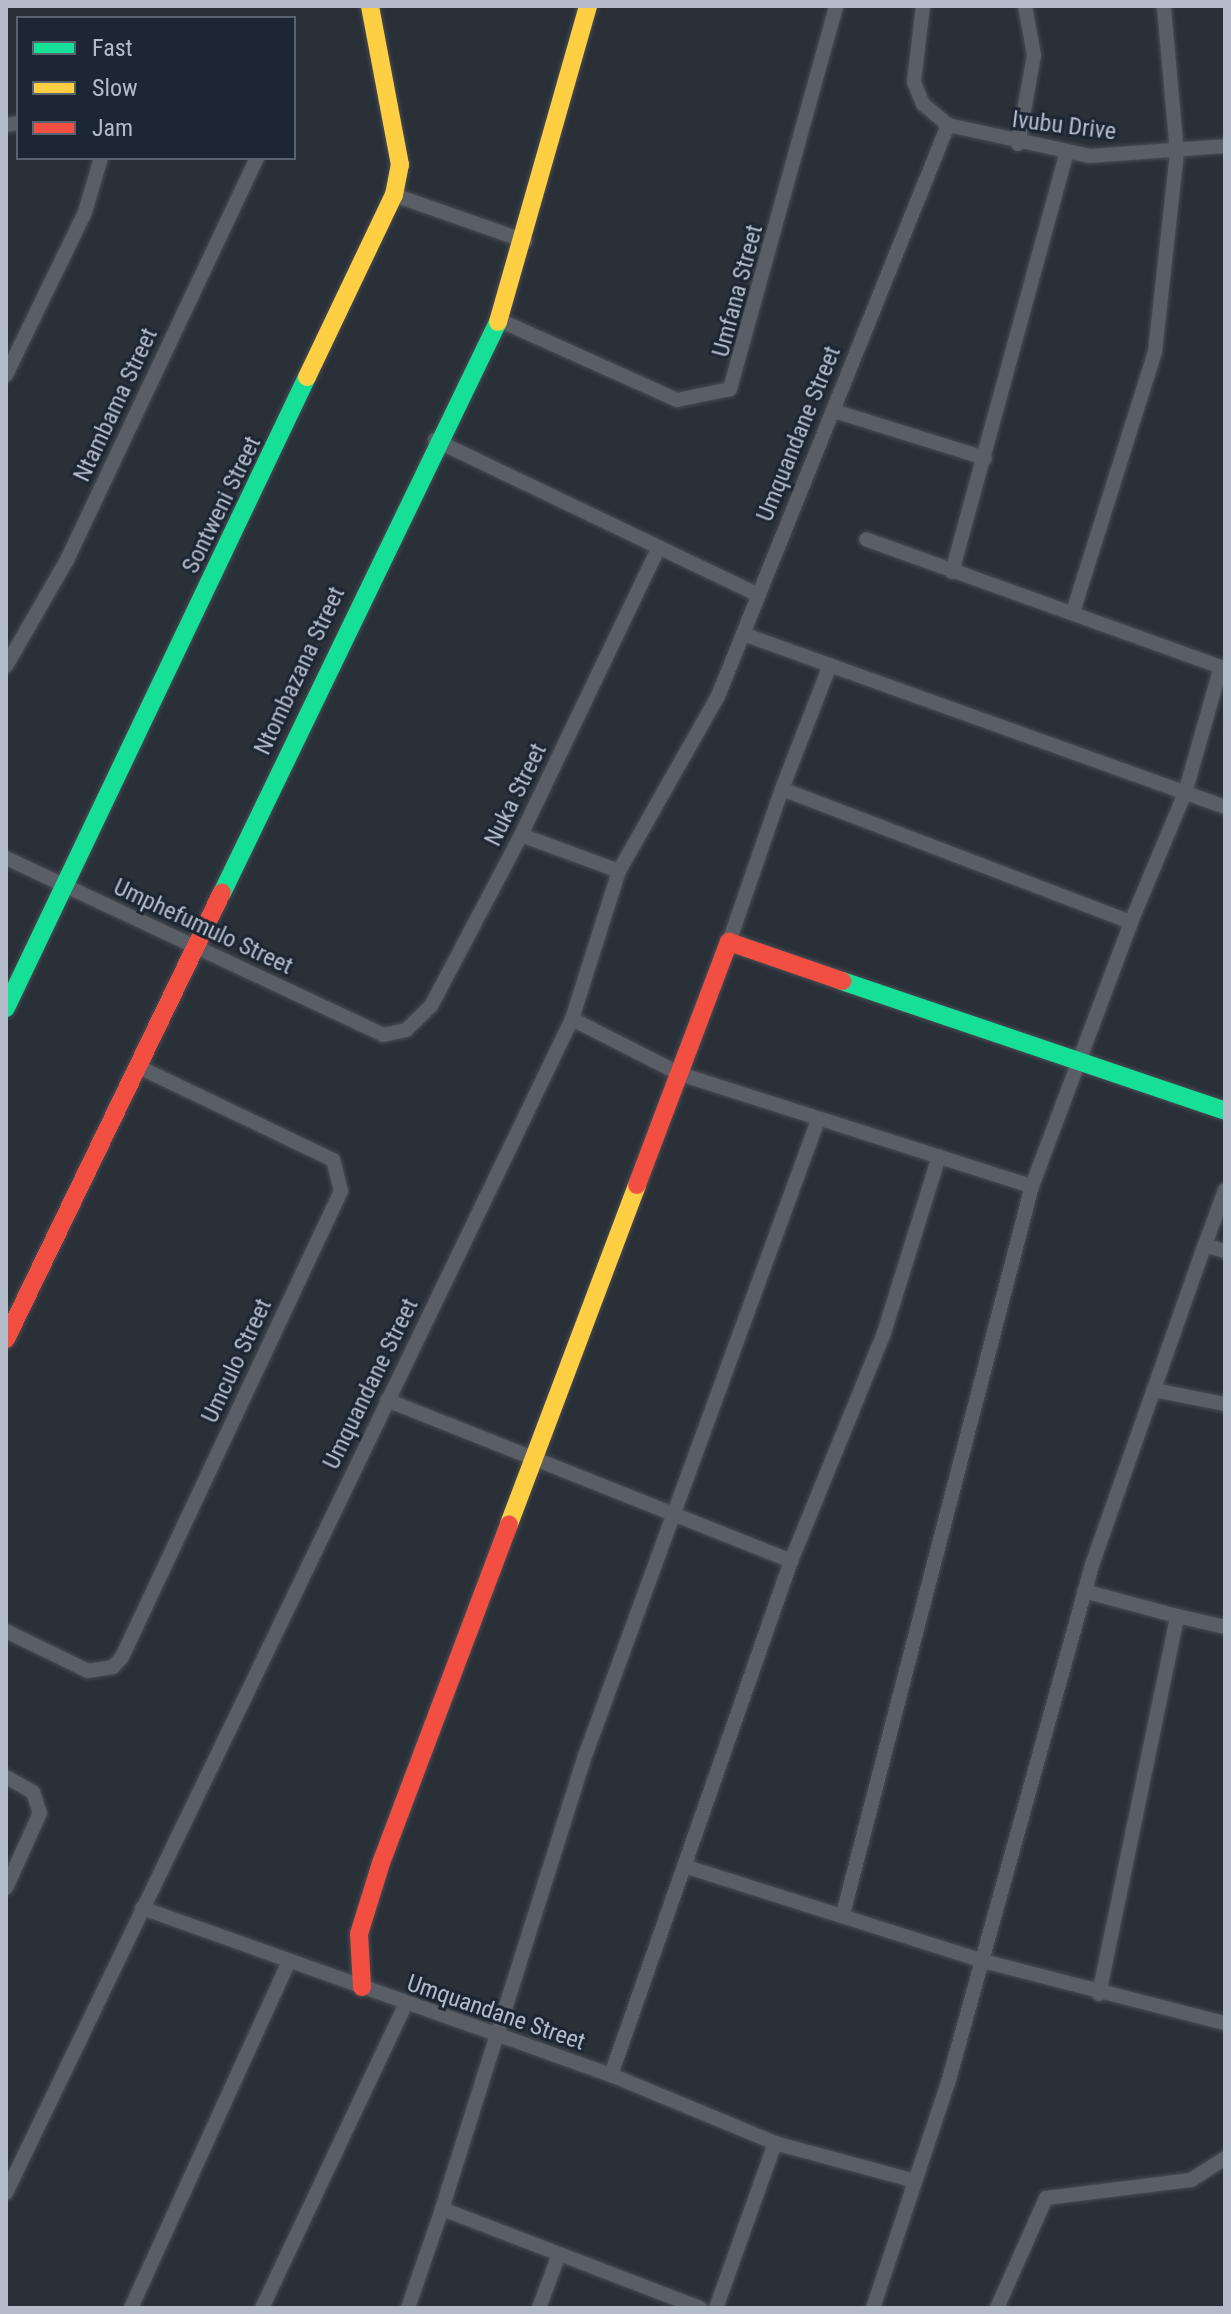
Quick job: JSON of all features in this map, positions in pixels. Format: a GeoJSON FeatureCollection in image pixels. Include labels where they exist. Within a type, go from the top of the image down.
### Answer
{"type":"FeatureCollection","features":[{"type":"Feature","properties":{"kind":"street","name":"Sontweni Street"},"geometry":{"type":"LineString","coordinates":[[6,1008],[394,195],[399,153],[370,6]]}},
{"type":"Feature","properties":{"kind":"street","name":"Ntombazana Street"},"geometry":{"type":"LineString","coordinates":[[6,1339],[139,1067],[435,440],[499,320],[525,241],[588,6]]}},
{"type":"Feature","properties":{"kind":"street","name":"Umfana Street"},"geometry":{"type":"LineString","coordinates":[[499,320],[677,400],[730,389],[836,6]]}},
{"type":"Feature","properties":{"kind":"street"},"geometry":{"type":"LineString","coordinates":[[923,6],[914,82],[923,104],[948,125]]}},
{"type":"Feature","properties":{"kind":"street"},"geometry":{"type":"LineString","coordinates":[[1018,144],[1034,55],[1025,6]]}},
{"type":"Feature","properties":{"kind":"street"},"geometry":{"type":"LineString","coordinates":[[1073,612],[1155,352],[1177,153],[1164,6]]}},
{"type":"Feature","properties":{"kind":"street","name":"Ivubu Drive"},"geometry":{"type":"LineString","coordinates":[[948,125],[1018,144],[1067,152],[1177,153],[1225,146]]}},
{"type":"Feature","properties":{"kind":"street","name":"Umquandane Street"},"geometry":{"type":"LineString","coordinates":[[6,2193],[572,1019],[619,871],[707,718],[948,125]]}},
{"type":"Feature","properties":{"kind":"street"},"geometry":{"type":"LineString","coordinates":[[952,572],[1067,152]]}},
{"type":"Feature","properties":{"kind":"street"},"geometry":{"type":"LineString","coordinates":[[6,375],[85,212],[100,160]]}},
{"type":"Feature","properties":{"kind":"street","name":"Ntambama Street"},"geometry":{"type":"LineString","coordinates":[[6,666],[67,560],[256,160]]}},
{"type":"Feature","properties":{"kind":"street"},"geometry":{"type":"LineString","coordinates":[[394,195],[525,241]]}},
{"type":"Feature","properties":{"kind":"street"},"geometry":{"type":"LineString","coordinates":[[834,411],[985,458]]}},
{"type":"Feature","properties":{"kind":"street"},"geometry":{"type":"LineString","coordinates":[[435,440],[759,595]]}},
{"type":"Feature","properties":{"kind":"street"},"geometry":{"type":"LineString","coordinates":[[843,1914],[1032,1186],[1077,1059],[1185,793],[1223,660],[952,572],[866,539]]}},
{"type":"Feature","properties":{"kind":"street","name":"Nuka Street"},"geometry":{"type":"LineString","coordinates":[[383,1035],[406,1030],[431,1006],[521,835],[659,547]]}},
{"type":"Feature","properties":{"kind":"street"},"geometry":{"type":"LineString","coordinates":[[743,634],[1225,807]]}},
{"type":"Feature","properties":{"kind":"street"},"geometry":{"type":"LineString","coordinates":[[362,1987],[357,1949],[365,1908],[538,1460],[830,665]]}},
{"type":"Feature","properties":{"kind":"street"},"geometry":{"type":"LineString","coordinates":[[782,789],[1131,922]]}},
{"type":"Feature","properties":{"kind":"street"},"geometry":{"type":"LineString","coordinates":[[521,835],[619,871]]}},
{"type":"Feature","properties":{"kind":"street","name":"Umphefumulo Street"},"geometry":{"type":"LineString","coordinates":[[6,858],[62,887],[383,1035]]}},
{"type":"Feature","properties":{"kind":"street"},"geometry":{"type":"LineString","coordinates":[[729,942],[1225,1111]]}},
{"type":"Feature","properties":{"kind":"street"},"geometry":{"type":"LineString","coordinates":[[572,1019],[680,1074],[1032,1186]]}},
{"type":"Feature","properties":{"kind":"street","name":"Umculo Street"},"geometry":{"type":"LineString","coordinates":[[6,1631],[88,1671],[113,1667],[122,1657],[341,1191],[333,1160],[139,1067]]}},
{"type":"Feature","properties":{"kind":"street"},"geometry":{"type":"LineString","coordinates":[[408,2308],[442,2209],[491,2037],[673,1512],[818,1120]]}},
{"type":"Feature","properties":{"kind":"street"},"geometry":{"type":"LineString","coordinates":[[611,2075],[791,1561],[884,1333],[939,1156]]}},
{"type":"Feature","properties":{"kind":"street"},"geometry":{"type":"LineString","coordinates":[[873,2308],[983,1961],[1084,1591],[1225,1190]]}},
{"type":"Feature","properties":{"kind":"street"},"geometry":{"type":"LineString","coordinates":[[1205,1245],[1225,1251]]}},
{"type":"Feature","properties":{"kind":"street"},"geometry":{"type":"LineString","coordinates":[[1154,1390],[1225,1404]]}},
{"type":"Feature","properties":{"kind":"street"},"geometry":{"type":"LineString","coordinates":[[387,1400],[791,1561]]}},
{"type":"Feature","properties":{"kind":"street"},"geometry":{"type":"LineString","coordinates":[[1084,1591],[1225,1627]]}},
{"type":"Feature","properties":{"kind":"street"},"geometry":{"type":"LineString","coordinates":[[1099,1994],[1177,1616]]}},
{"type":"Feature","properties":{"kind":"street"},"geometry":{"type":"LineString","coordinates":[[6,1777],[33,1792],[40,1813],[6,1888]]}},
{"type":"Feature","properties":{"kind":"street"},"geometry":{"type":"LineString","coordinates":[[684,1866],[843,1914],[983,1961],[1099,1994],[1225,2023]]}},
{"type":"Feature","properties":{"kind":"street","name":"Umquandane Street"},"geometry":{"type":"LineString","coordinates":[[142,1908],[287,1965],[362,1987],[491,2037],[611,2075],[775,2143],[915,2181]]}},
{"type":"Feature","properties":{"kind":"street"},"geometry":{"type":"LineString","coordinates":[[131,2308],[287,1965]]}},
{"type":"Feature","properties":{"kind":"street"},"geometry":{"type":"LineString","coordinates":[[262,2308],[405,2005]]}},
{"type":"Feature","properties":{"kind":"street"},"geometry":{"type":"LineString","coordinates":[[716,2308],[775,2143]]}},
{"type":"Feature","properties":{"kind":"street"},"geometry":{"type":"LineString","coordinates":[[997,2308],[1046,2198],[1191,2180],[1225,2158]]}},
{"type":"Feature","properties":{"kind":"street"},"geometry":{"type":"LineString","coordinates":[[442,2209],[558,2257],[692,2306]]}},
{"type":"Feature","properties":{"kind":"street"},"geometry":{"type":"LineString","coordinates":[[539,2308],[558,2257]]}},
{"type":"Feature","properties":{"kind":"traffic: fast"},"geometry":{"type":"LineString","coordinates":[[222,893],[498,322]]}},
{"type":"Feature","properties":{"kind":"traffic: fast"},"geometry":{"type":"LineString","coordinates":[[6,1008],[307,377]]}},
{"type":"Feature","properties":{"kind":"traffic: fast"},"geometry":{"type":"LineString","coordinates":[[842,981],[1225,1111]]}},
{"type":"Feature","properties":{"kind":"traffic: slow"},"geometry":{"type":"LineString","coordinates":[[307,377],[394,195],[400,165],[370,6]]}},
{"type":"Feature","properties":{"kind":"traffic: slow"},"geometry":{"type":"LineString","coordinates":[[498,322],[588,6]]}},
{"type":"Feature","properties":{"kind":"traffic: slow"},"geometry":{"type":"LineString","coordinates":[[509,1524],[637,1185]]}},
{"type":"Feature","properties":{"kind":"traffic: jam"},"geometry":{"type":"LineString","coordinates":[[6,1339],[222,893]]}},
{"type":"Feature","properties":{"kind":"traffic: jam"},"geometry":{"type":"LineString","coordinates":[[637,1185],[729,942],[842,981]]}},
{"type":"Feature","properties":{"kind":"traffic: jam"},"geometry":{"type":"LineString","coordinates":[[362,1987],[359,1934],[381,1863],[509,1524]]}}]}
